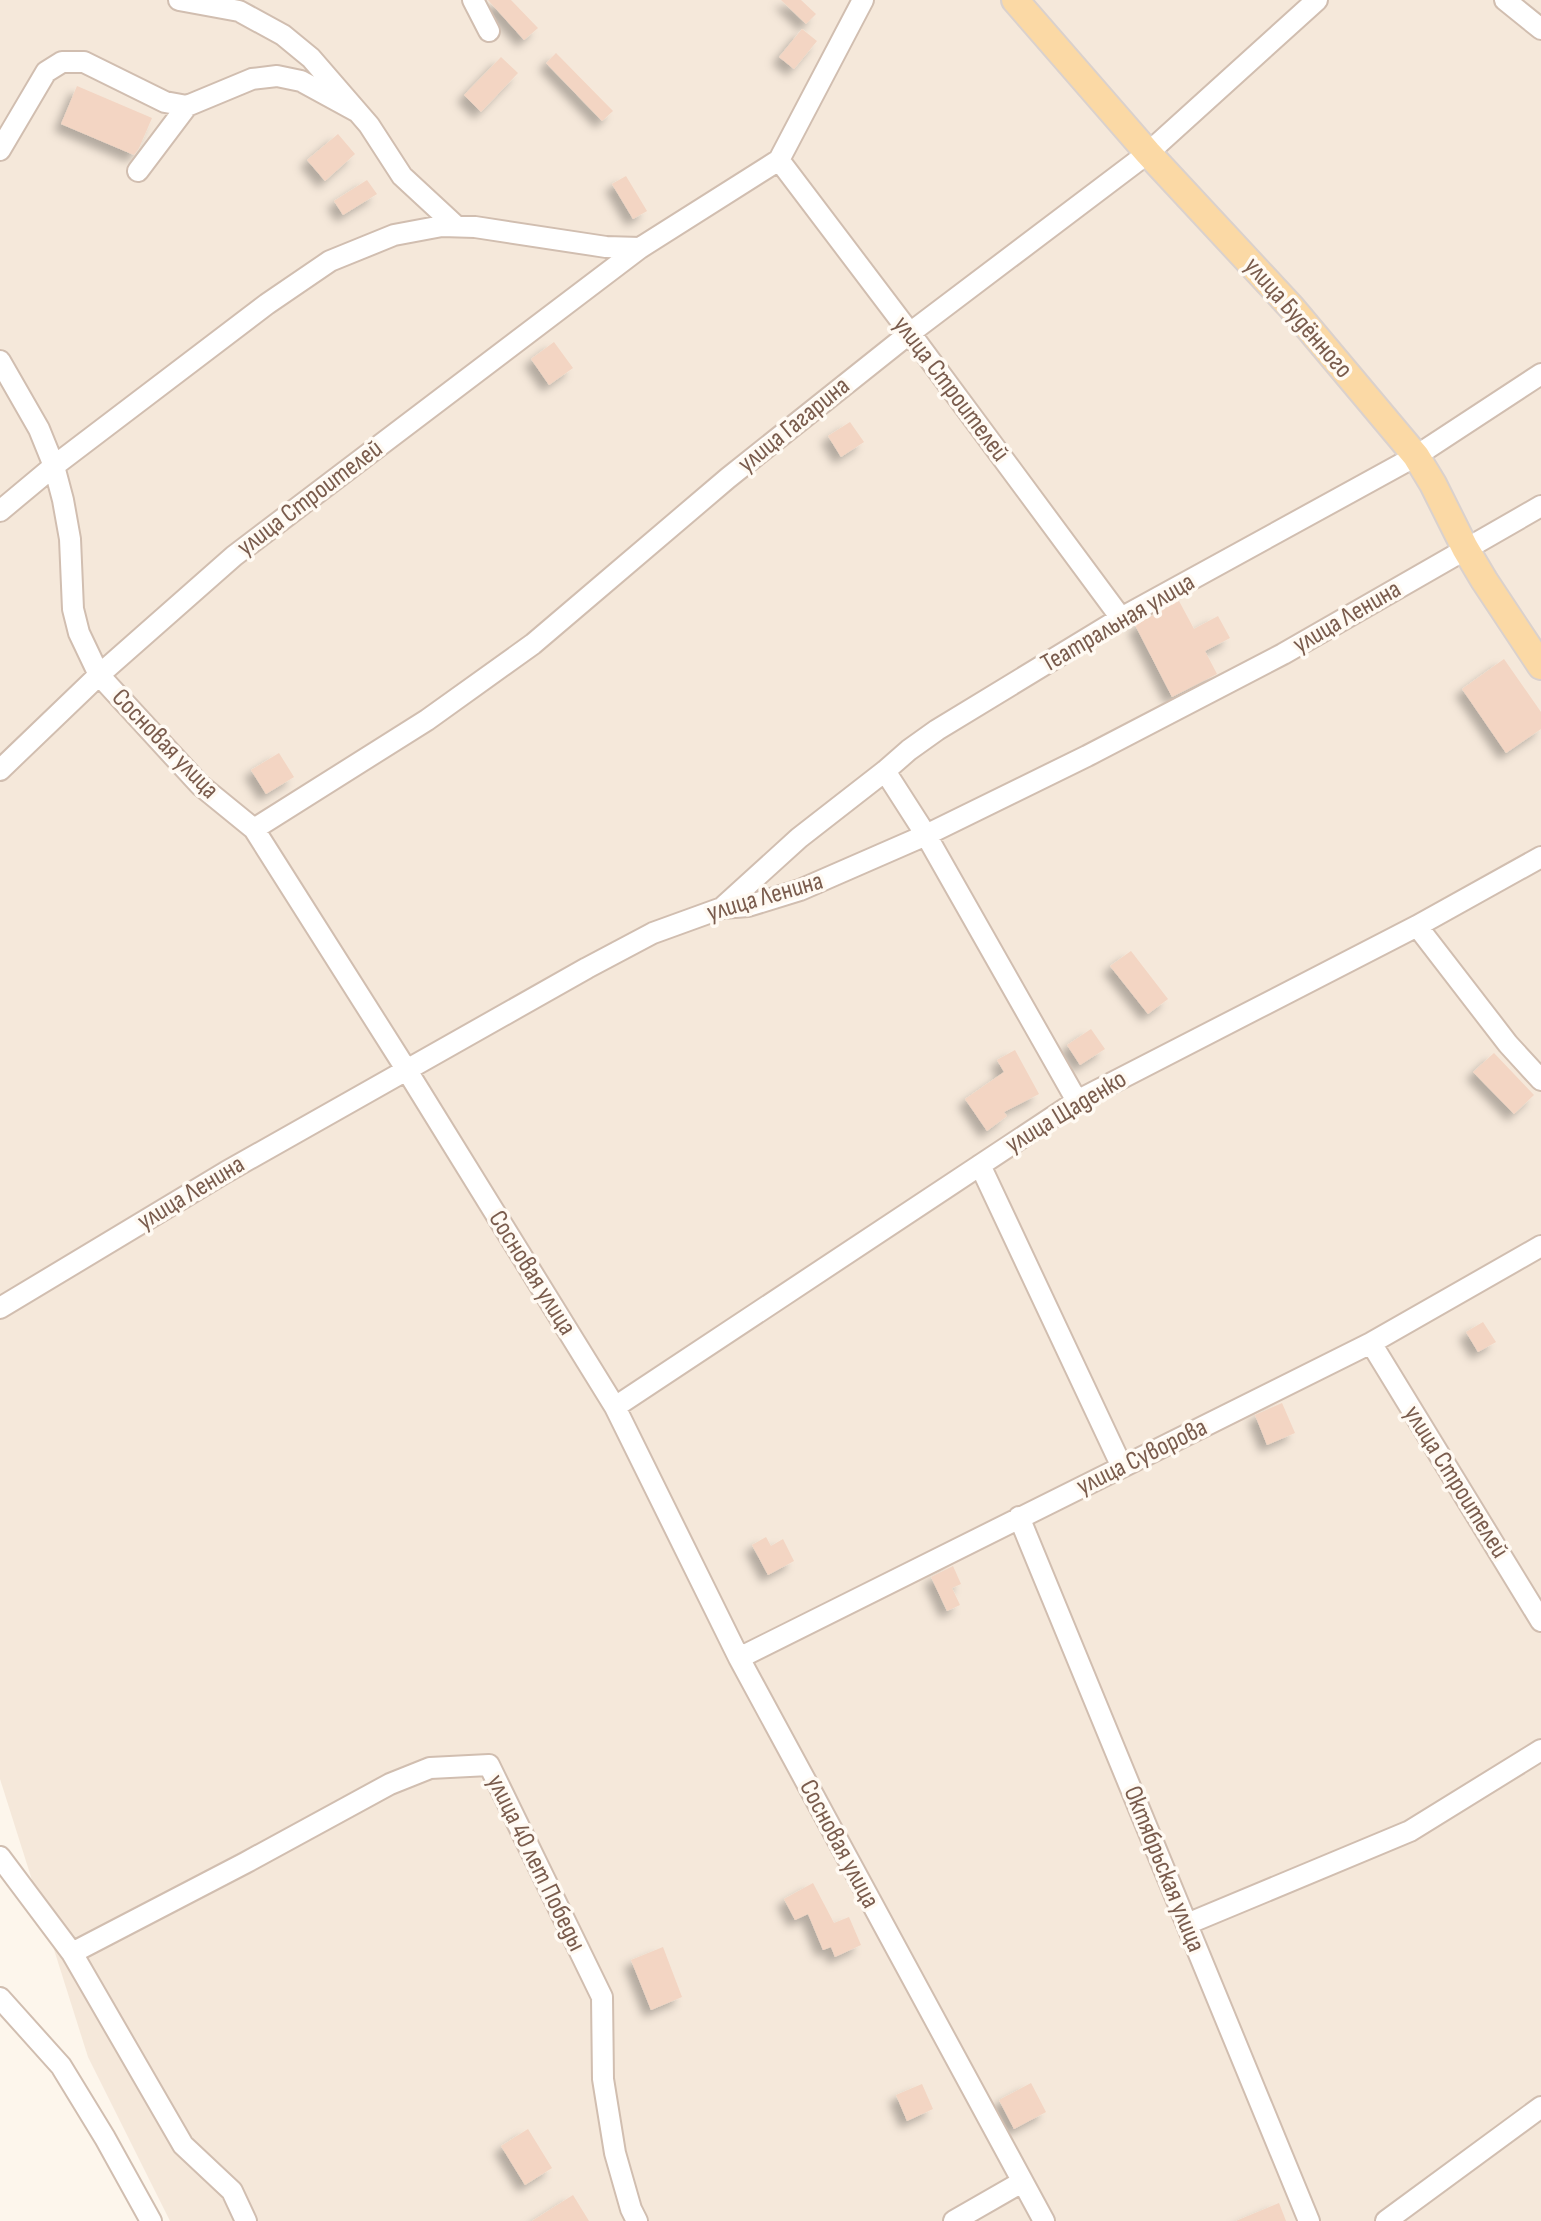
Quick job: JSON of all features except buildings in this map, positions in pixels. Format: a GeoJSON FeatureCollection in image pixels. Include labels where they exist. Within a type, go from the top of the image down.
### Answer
{"type":"FeatureCollection","features":[{"type":"Feature","properties":{"kind":"main road","name":"улица Будённого"},"geometry":{"type":"LineString","coordinates":[[1015,0],[1148,153],[1291,307],[1416,456],[1465,548],[1541,666]]}},
{"type":"Feature","properties":{"kind":"street"},"geometry":{"type":"LineString","coordinates":[[179,0],[239,11],[283,35],[311,58],[369,125],[402,176],[456,226]]}},
{"type":"Feature","properties":{"kind":"street"},"geometry":{"type":"LineString","coordinates":[[473,0],[489,31]]}},
{"type":"Feature","properties":{"kind":"street","name":"улица Строителей"},"geometry":{"type":"LineString","coordinates":[[0,770],[99,675],[234,556],[640,248],[779,160],[863,0]]}},
{"type":"Feature","properties":{"kind":"street","name":"улица Гагарина"},"geometry":{"type":"LineString","coordinates":[[254,829],[427,720],[533,644],[728,478],[910,333],[1148,153],[1317,0]]}},
{"type":"Feature","properties":{"kind":"street"},"geometry":{"type":"LineString","coordinates":[[1505,0],[1541,29]]}},
{"type":"Feature","properties":{"kind":"street"},"geometry":{"type":"LineString","coordinates":[[0,150],[46,72],[62,62],[84,62],[165,102],[187,106]]}},
{"type":"Feature","properties":{"kind":"street"},"geometry":{"type":"LineString","coordinates":[[138,171],[187,106],[252,79],[277,76],[301,81],[356,111]]}},
{"type":"Feature","properties":{"kind":"street","name":"улица Строителей"},"geometry":{"type":"LineString","coordinates":[[779,160],[1121,618]]}},
{"type":"Feature","properties":{"kind":"street"},"geometry":{"type":"LineString","coordinates":[[0,511],[54,466],[267,304],[330,261],[394,235],[442,226],[475,227],[606,247],[640,248]]}},
{"type":"Feature","properties":{"kind":"street","name":"Сосновая улица"},"geometry":{"type":"LineString","coordinates":[[0,361],[39,429],[54,466],[70,539],[73,609],[79,633],[99,675],[200,785],[254,829],[615,1407],[739,1658],[1044,2221]]}},
{"type":"Feature","properties":{"kind":"street","name":"Театральная улица"},"geometry":{"type":"LineString","coordinates":[[722,908],[799,838],[937,730],[1121,618],[1416,456],[1541,374]]}},
{"type":"Feature","properties":{"kind":"street","name":"улица Ленина"},"geometry":{"type":"LineString","coordinates":[[0,1308],[226,1172],[653,933],[722,908],[748,906],[800,890],[926,835],[1283,654],[1541,506]]}},
{"type":"Feature","properties":{"kind":"street"},"geometry":{"type":"LineString","coordinates":[[885,771],[926,835],[1077,1101]]}},
{"type":"Feature","properties":{"kind":"street","name":"улица Щаденко"},"geometry":{"type":"LineString","coordinates":[[615,1407],[1077,1101],[1417,926],[1541,857]]}},
{"type":"Feature","properties":{"kind":"street"},"geometry":{"type":"LineString","coordinates":[[1417,926],[1508,1044],[1541,1080]]}},
{"type":"Feature","properties":{"kind":"street"},"geometry":{"type":"LineString","coordinates":[[980,1165],[1122,1467]]}},
{"type":"Feature","properties":{"kind":"street","name":"улица Суворова"},"geometry":{"type":"LineString","coordinates":[[739,1658],[1371,1343],[1541,1246]]}},
{"type":"Feature","properties":{"kind":"street","name":"улица Строителей"},"geometry":{"type":"LineString","coordinates":[[1371,1343],[1541,1620]]}},
{"type":"Feature","properties":{"kind":"street","name":"Октябрьская улица"},"geometry":{"type":"LineString","coordinates":[[1019,1517],[1309,2221]]}},
{"type":"Feature","properties":{"kind":"street"},"geometry":{"type":"LineString","coordinates":[[1187,1924],[1410,1831],[1541,1750]]}},
{"type":"Feature","properties":{"kind":"street","name":"улица 40 лет Победы"},"geometry":{"type":"LineString","coordinates":[[72,1953],[390,1784],[430,1768],[489,1765],[602,1997],[603,2079],[615,2153],[637,2221]]}},
{"type":"Feature","properties":{"kind":"street"},"geometry":{"type":"LineString","coordinates":[[0,1857],[72,1953],[183,2145],[232,2191],[246,2221]]}},
{"type":"Feature","properties":{"kind":"street"},"geometry":{"type":"LineString","coordinates":[[0,1998],[61,2066],[151,2221]]}},
{"type":"Feature","properties":{"kind":"street"},"geometry":{"type":"LineString","coordinates":[[1386,2221],[1541,2107]]}},
{"type":"Feature","properties":{"kind":"street"},"geometry":{"type":"LineString","coordinates":[[954,2221],[1022,2182]]}},
{"type":"Feature","properties":{"kind":"shaded area"},"geometry":{"type":"Polygon","coordinates":[[[0,0],[1541,0],[1541,2221],[170,2221],[88,2057],[0,1779],[0,0]]]}}]}
